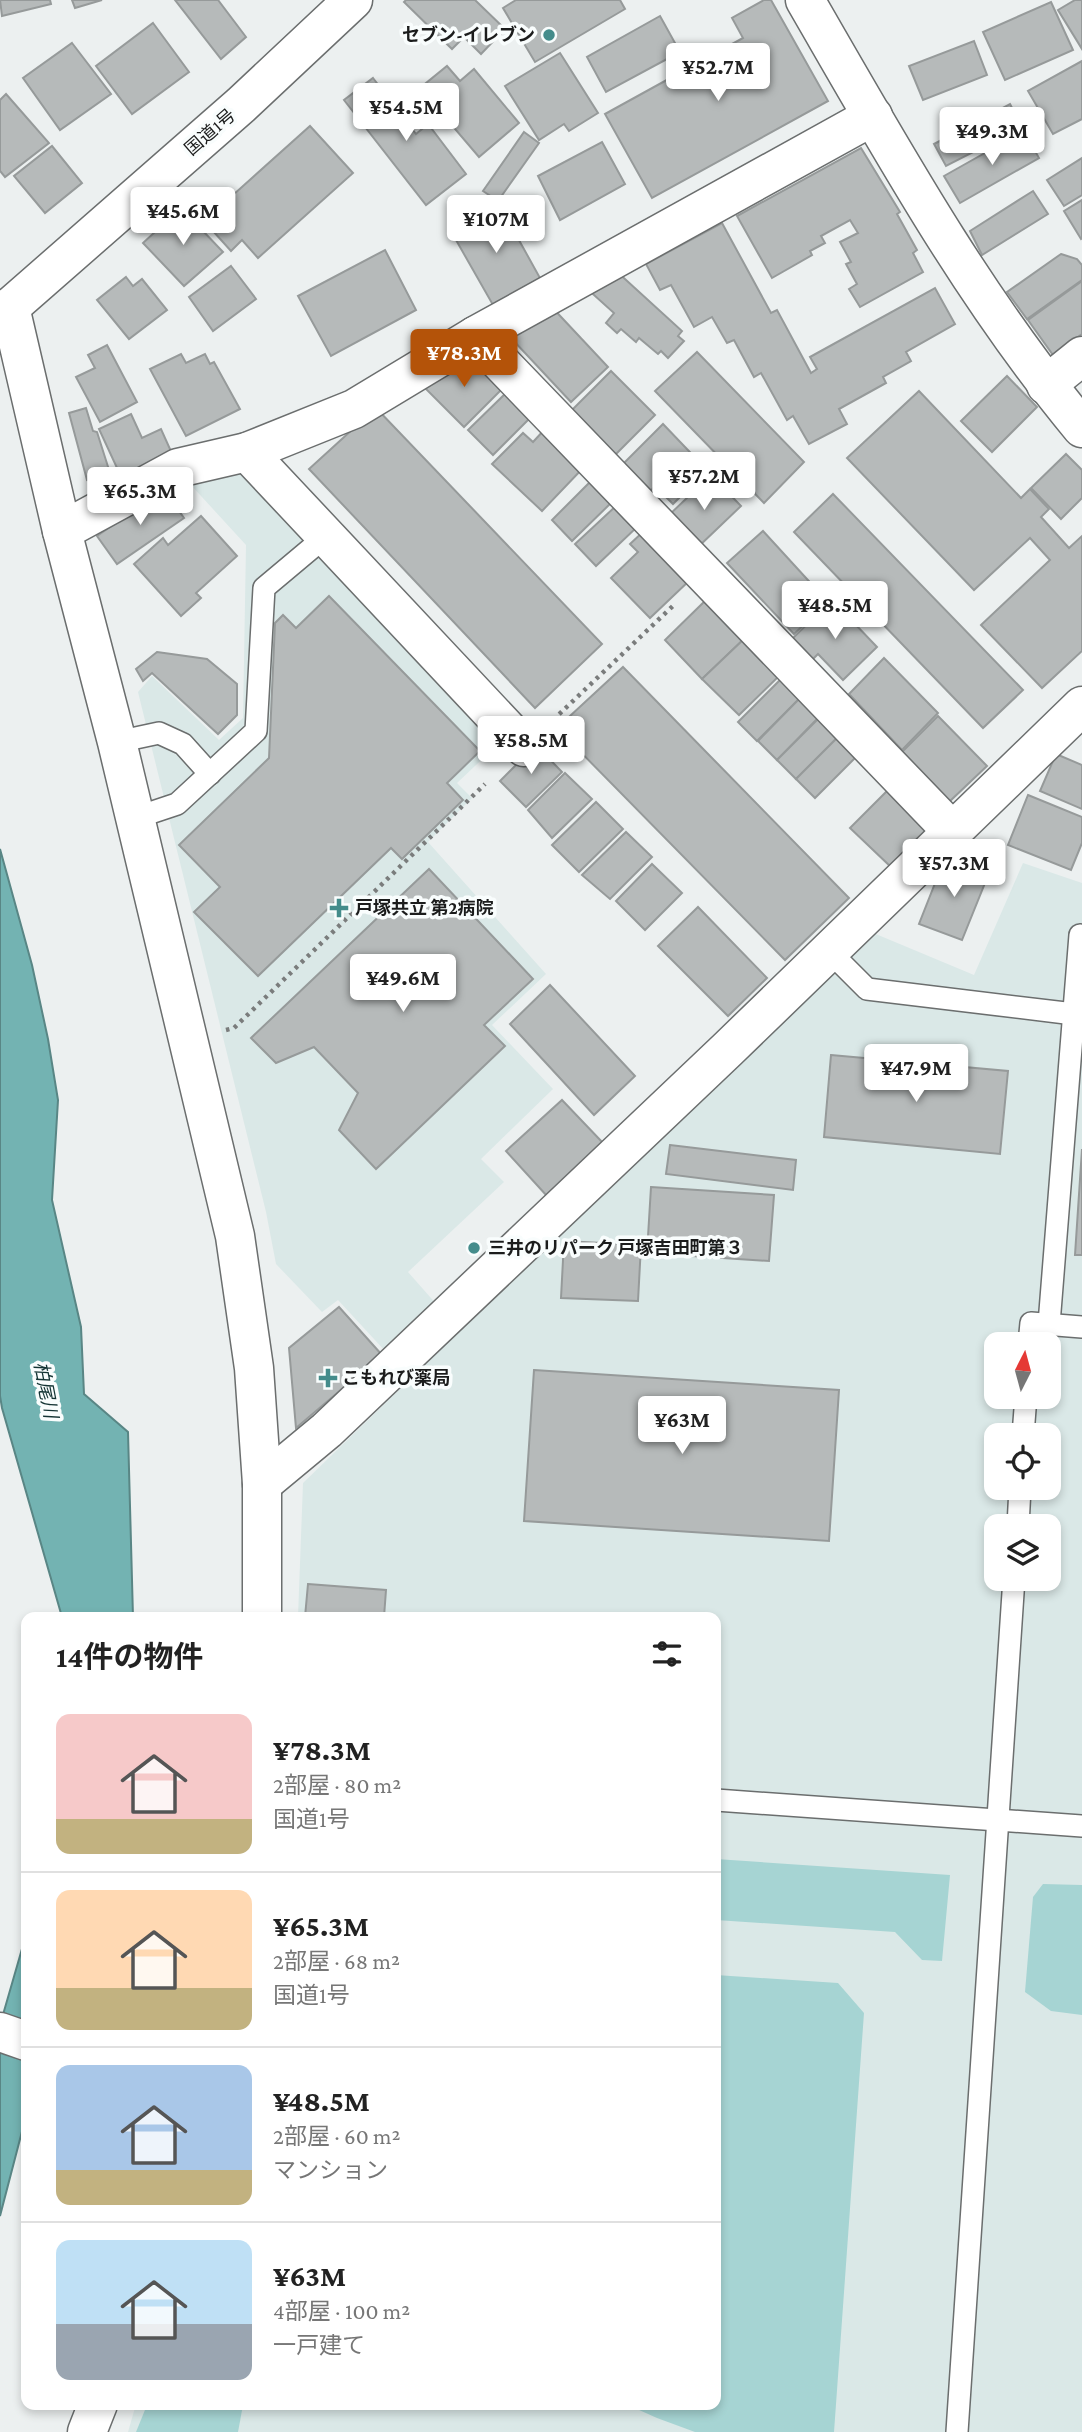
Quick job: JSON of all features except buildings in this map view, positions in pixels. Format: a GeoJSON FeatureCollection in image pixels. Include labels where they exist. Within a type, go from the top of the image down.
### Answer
{"type":"FeatureCollection","features":[{"type":"Feature","properties":{"kind":"main road","name":"国道1号"},"geometry":{"type":"LineString","coordinates":[[5,312],[241,105],[354,0]]}},
{"type":"Feature","properties":{"kind":"main road"},"geometry":{"type":"LineString","coordinates":[[805,0],[943,235],[1046,385],[1082,428]]}},
{"type":"Feature","properties":{"kind":"main road"},"geometry":{"type":"LineString","coordinates":[[62,531],[178,467],[247,452],[355,409],[475,336],[873,116]]}},
{"type":"Feature","properties":{"kind":"main road"},"geometry":{"type":"LineString","coordinates":[[5,312],[117,743],[235,1236],[254,1368],[262,1484],[262,1612]]}},
{"type":"Feature","properties":{"kind":"main road"},"geometry":{"type":"LineString","coordinates":[[475,336],[952,831]]}},
{"type":"Feature","properties":{"kind":"main road"},"geometry":{"type":"LineString","coordinates":[[1046,385],[1082,356]]}},
{"type":"Feature","properties":{"kind":"main road"},"geometry":{"type":"LineString","coordinates":[[247,452],[524,747]]}},
{"type":"Feature","properties":{"kind":"main road"},"geometry":{"type":"LineString","coordinates":[[262,1484],[327,1430],[1082,706]]}},
{"type":"Feature","properties":{"kind":"main road"},"geometry":{"type":"LineString","coordinates":[[0,2032],[21,2039]]}},
{"type":"Feature","properties":{"kind":"main road"},"geometry":{"type":"LineString","coordinates":[[88,2432],[96,2410]]}},
{"type":"Feature","properties":{"kind":"lane"},"geometry":{"type":"LineString","coordinates":[[135,818],[177,804],[256,731],[264,588],[326,536]]}},
{"type":"Feature","properties":{"kind":"lane"},"geometry":{"type":"LineString","coordinates":[[117,743],[159,733],[183,744],[209,774]]}},
{"type":"Feature","properties":{"kind":"lane"},"geometry":{"type":"LineString","coordinates":[[1049,1324],[1080,935]]}},
{"type":"Feature","properties":{"kind":"lane"},"geometry":{"type":"LineString","coordinates":[[829,951],[867,989],[1074,1014]]}},
{"type":"Feature","properties":{"kind":"lane"},"geometry":{"type":"LineString","coordinates":[[1030,1332],[1031,1323],[1082,1326]]}},
{"type":"Feature","properties":{"kind":"lane"},"geometry":{"type":"LineString","coordinates":[[957,2432],[1013,1591]]}},
{"type":"Feature","properties":{"kind":"lane"},"geometry":{"type":"LineString","coordinates":[[721,1800],[1082,1826]]}},
{"type":"Feature","properties":{"kind":"path"},"geometry":{"type":"LineString","coordinates":[[524,747],[705,576]]}},
{"type":"Feature","properties":{"kind":"path"},"geometry":{"type":"LineString","coordinates":[[189,1041],[234,1028],[485,785]]}},
{"type":"Feature","properties":{"kind":"shaded area","name":"戸塚共立 第2病院"},"geometry":{"type":"Polygon","coordinates":[[[230,469],[250,474],[493,726],[494,748],[457,783],[472,798],[428,842],[546,974],[492,1025],[553,1089],[481,1159],[504,1182],[408,1272],[438,1306],[386,1352],[338,1300],[322,1312],[276,1264],[266,1212],[138,692],[152,676],[219,740],[243,718],[246,545],[190,484],[230,469]]]}},
{"type":"Feature","properties":{"kind":"shaded area"},"geometry":{"type":"Polygon","coordinates":[[[1023,863],[1082,883],[1082,2432],[128,2432],[134,2410],[721,2410],[721,1612],[298,1612],[303,1483],[871,932],[974,975],[1023,863]]]}},
{"type":"Feature","properties":{"kind":"shaded area"},"geometry":{"type":"Polygon","coordinates":[[[721,1859],[950,1875],[942,1961],[922,1960],[895,1932],[721,1920],[721,1859]]]}},
{"type":"Feature","properties":{"kind":"shaded area"},"geometry":{"type":"Polygon","coordinates":[[[1043,1884],[1082,1885],[1082,2015],[1051,2011],[1025,1992],[1033,1897],[1043,1884]]]}},
{"type":"Feature","properties":{"kind":"shaded area"},"geometry":{"type":"Polygon","coordinates":[[[721,1975],[838,1983],[864,2013],[834,2432],[695,2432],[639,2410],[721,2410],[721,1975]]]}},
{"type":"Feature","properties":{"kind":"shaded area"},"geometry":{"type":"Polygon","coordinates":[[[145,2410],[242,2410],[238,2432],[136,2432],[145,2410]]]}},
{"type":"Feature","properties":{"kind":"water","name":"柏尾川"},"geometry":{"type":"Polygon","coordinates":[[[0,849],[32,965],[58,1100],[52,1200],[81,1327],[84,1394],[128,1432],[133,1612],[61,1612],[0,1396],[0,849]]]}},
{"type":"Feature","properties":{"kind":"water"},"geometry":{"type":"Polygon","coordinates":[[[21,1952],[21,2135],[0,2216],[0,2025],[21,1952]]]}},
{"type":"Feature","properties":{"kind":"place","name":"セブン-イレブン"},"geometry":{"type":"Point","coordinates":[549,35]}},
{"type":"Feature","properties":{"kind":"place","name":"戸塚共立 第2病院"},"geometry":{"type":"Point","coordinates":[339,908]}},
{"type":"Feature","properties":{"kind":"place","name":"三井のリパーク 戸塚吉田町第３"},"geometry":{"type":"Point","coordinates":[474,1248]}},
{"type":"Feature","properties":{"kind":"place","name":"こもれび薬局"},"geometry":{"type":"Point","coordinates":[328,1378]}}]}
